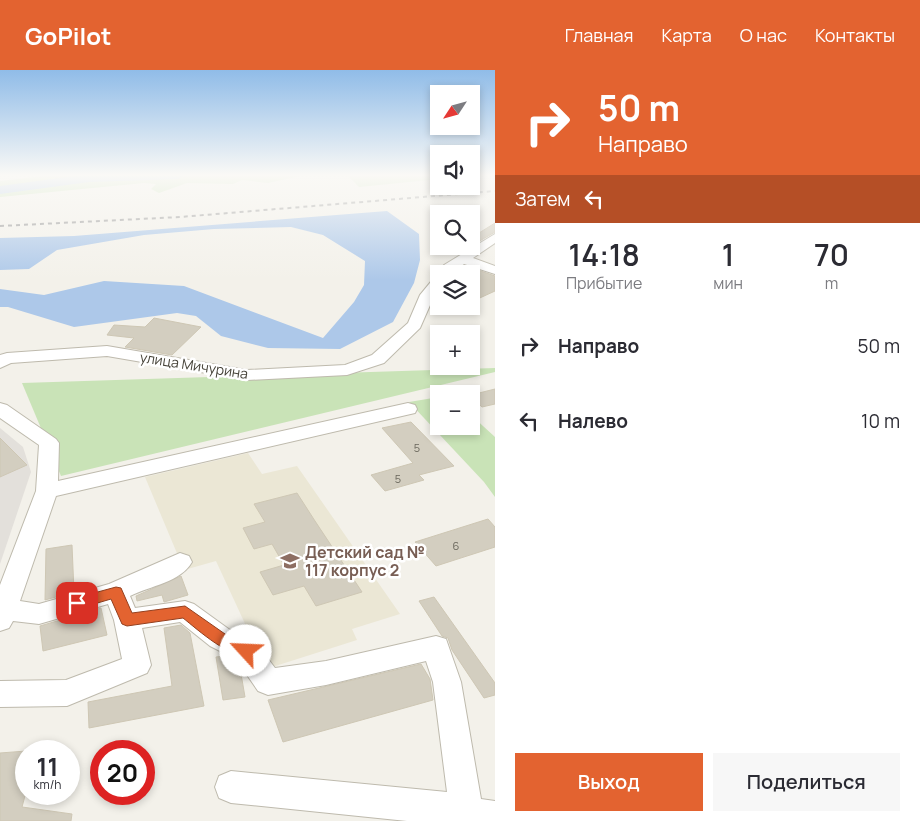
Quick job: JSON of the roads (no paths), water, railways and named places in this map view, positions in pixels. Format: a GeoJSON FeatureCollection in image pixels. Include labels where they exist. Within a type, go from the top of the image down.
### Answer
{"type":"FeatureCollection","features":[{"type":"Feature","properties":{"kind":"street"},"geometry":{"type":"LineString","coordinates":[[456,265],[495,238]]}},
{"type":"Feature","properties":{"kind":"street"},"geometry":{"type":"LineString","coordinates":[[463,259],[495,270]]}},
{"type":"Feature","properties":{"kind":"street","name":"улица Мичурина"},"geometry":{"type":"LineString","coordinates":[[0,363],[7,358],[107,351],[248,374],[347,370],[378,359],[415,325],[430,292]]}},
{"type":"Feature","properties":{"kind":"street"},"geometry":{"type":"LineString","coordinates":[[0,409],[49,443],[47,491],[2,614],[39,614],[116,592],[134,582],[174,567],[180,562]]}},
{"type":"Feature","properties":{"kind":"street"},"geometry":{"type":"LineString","coordinates":[[47,491],[408,409]]}},
{"type":"Feature","properties":{"kind":"street"},"geometry":{"type":"LineString","coordinates":[[0,694],[66,693],[137,665],[127,620],[116,592]]}},
{"type":"Feature","properties":{"kind":"street"},"geometry":{"type":"LineString","coordinates":[[127,620],[185,612],[220,638],[246,651],[268,682],[326,673],[436,647],[447,682],[481,816],[435,808],[231,788]]}},
{"type":"Feature","properties":{"kind":"water"},"geometry":{"type":"Polygon","coordinates":[[[387,211],[419,234],[420,260],[414,283],[393,322],[340,349],[268,348],[221,336],[196,316],[177,313],[74,327],[8,307],[0,307],[0,289],[44,295],[104,281],[184,286],[323,338],[354,302],[364,285],[365,261],[323,235],[291,227],[214,229],[144,235],[57,250],[29,269],[0,270],[0,238],[74,236],[387,211]]]}},
{"type":"Feature","properties":{"kind":"railway"},"geometry":{"type":"LineString","coordinates":[[0,226],[180,217],[264,210]]}},
{"type":"Feature","properties":{"kind":"place","name":"Детский сад № 117 корпус 2"},"geometry":{"type":"Point","coordinates":[290,561]}}]}
